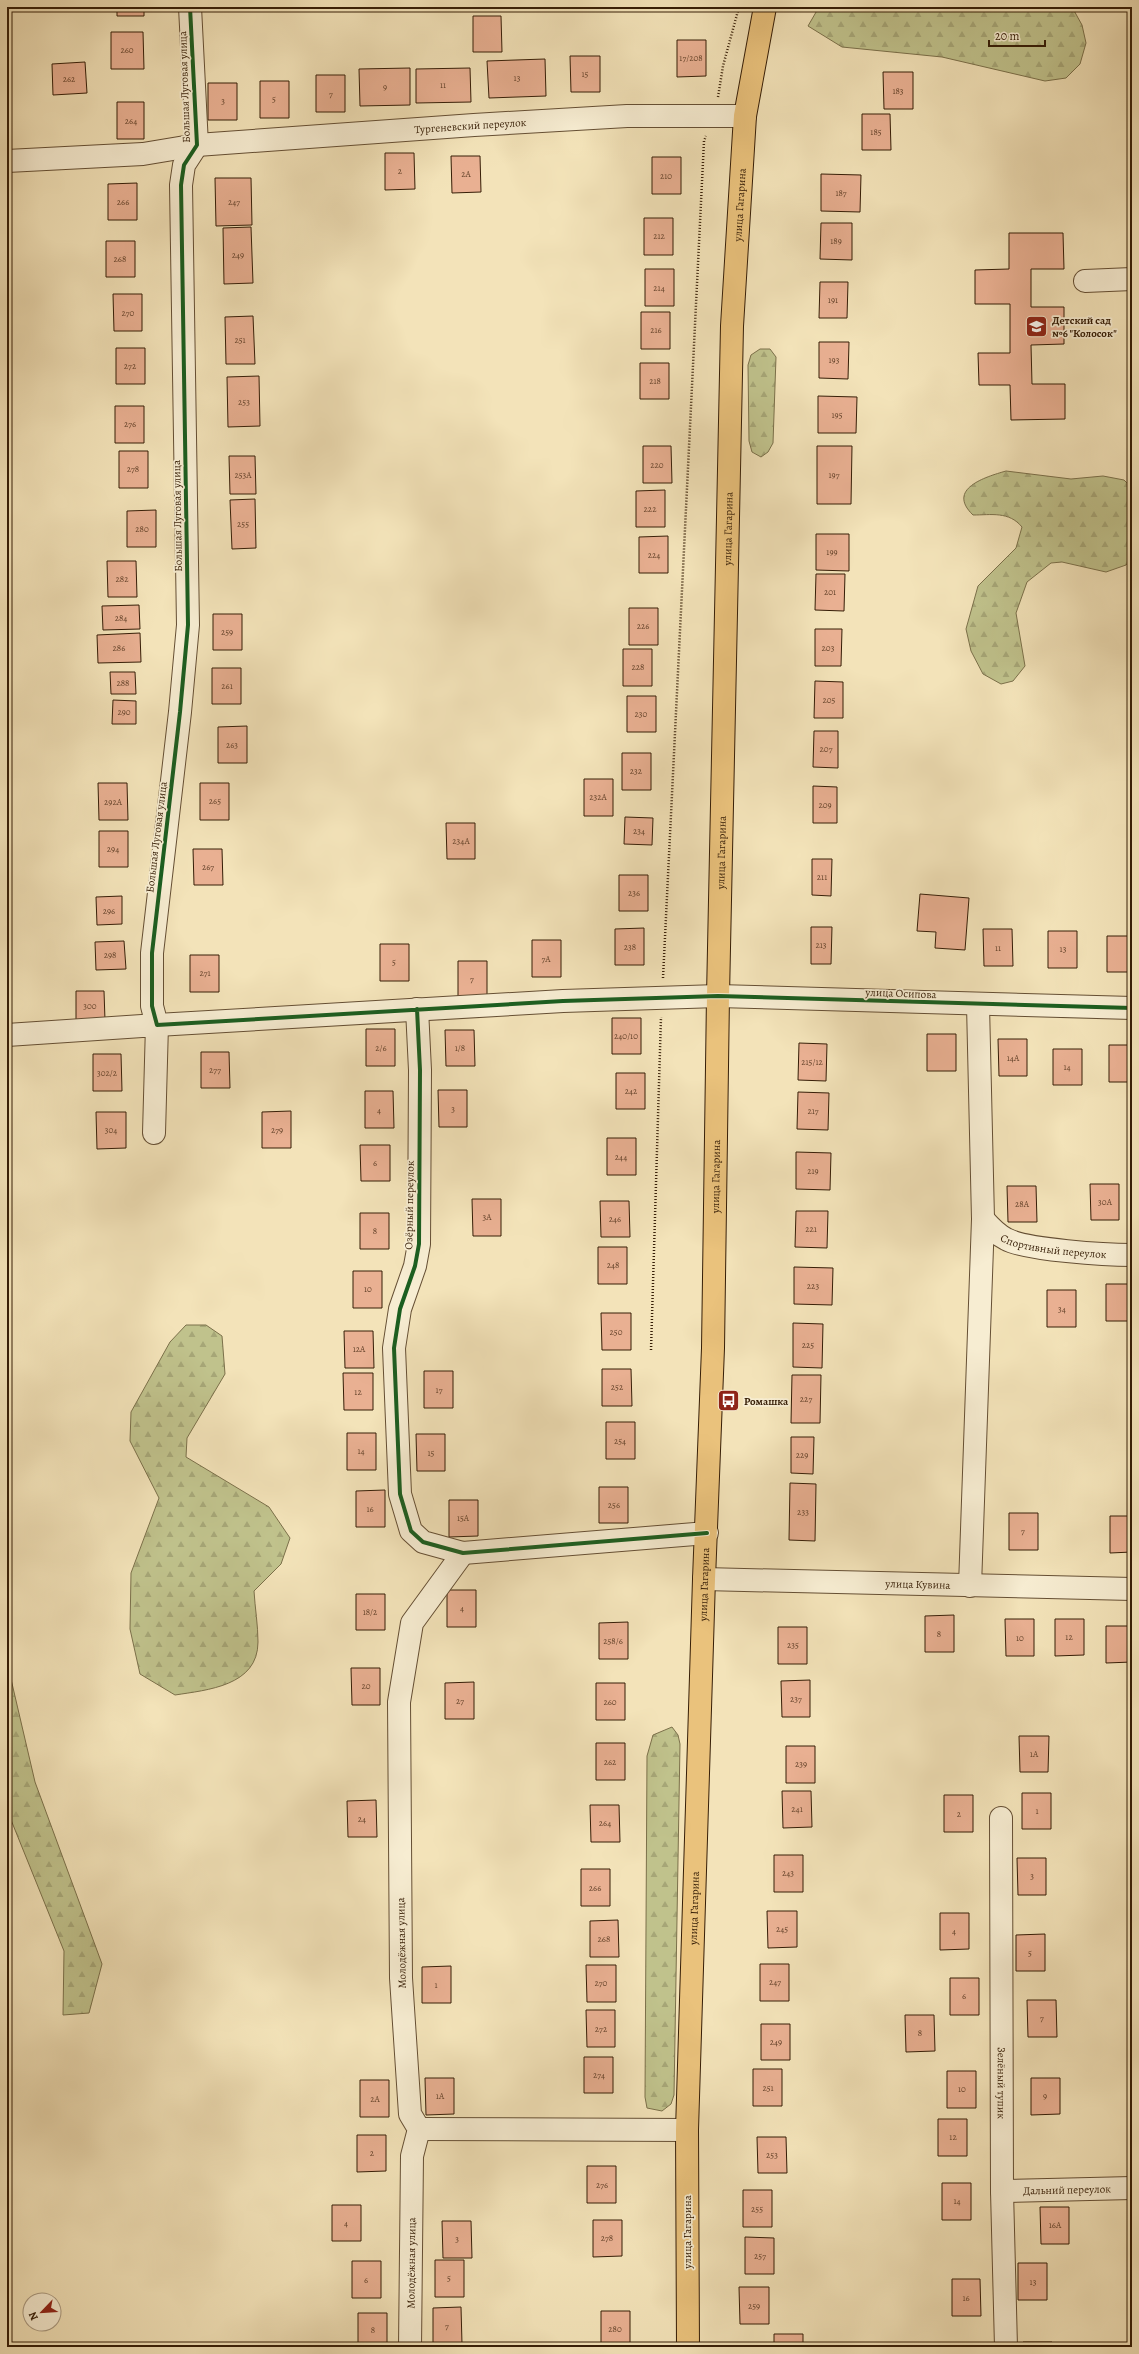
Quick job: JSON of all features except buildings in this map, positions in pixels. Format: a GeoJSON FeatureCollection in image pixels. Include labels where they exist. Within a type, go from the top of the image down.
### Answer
{"type":"FeatureCollection","features":[{"type":"Feature","properties":{"kind":"main road","name":"улица Гагарина"},"geometry":{"type":"LineString","coordinates":[[688,2347],[687,2130],[704,1579],[714,1348],[718,996],[732,326],[745,116],[765,7]]}},
{"type":"Feature","properties":{"kind":"street","name":"Большая Луговая улица"},"geometry":{"type":"LineString","coordinates":[[154,1133],[157,1025],[152,1006],[152,953],[180,712],[188,626],[181,185],[184,164],[197,145],[190,7]]}},
{"type":"Feature","properties":{"kind":"street","name":"Тургеневский переулок"},"geometry":{"type":"LineString","coordinates":[[7,161],[143,154],[197,145],[596,118],[745,116]]}},
{"type":"Feature","properties":{"kind":"street"},"geometry":{"type":"LineString","coordinates":[[1085,281],[1132,280]]}},
{"type":"Feature","properties":{"kind":"street","name":"улица Осипова"},"geometry":{"type":"LineString","coordinates":[[7,1035],[563,1000],[718,996],[978,1005],[1132,1008]]}},
{"type":"Feature","properties":{"kind":"street"},"geometry":{"type":"LineString","coordinates":[[970,1586],[983,1218],[978,1005]]}},
{"type":"Feature","properties":{"kind":"street","name":"Озёрный переулок"},"geometry":{"type":"LineString","coordinates":[[417,1009],[420,1070],[419,1244],[415,1266],[400,1309],[394,1348],[400,1494],[411,1531],[423,1542],[463,1553]]}},
{"type":"Feature","properties":{"kind":"street","name":"Спортивный переулок"},"geometry":{"type":"LineString","coordinates":[[983,1218],[993,1231],[1006,1240],[1029,1246],[1132,1255]]}},
{"type":"Feature","properties":{"kind":"street"},"geometry":{"type":"LineString","coordinates":[[463,1553],[707,1533]]}},
{"type":"Feature","properties":{"kind":"street","name":"Молодёжная улица"},"geometry":{"type":"LineString","coordinates":[[410,2347],[412,2156],[419,2129],[410,2114],[401,1978],[399,1702],[412,1623],[463,1553]]}},
{"type":"Feature","properties":{"kind":"street","name":"улица Кувина"},"geometry":{"type":"LineString","coordinates":[[704,1579],[1132,1589]]}},
{"type":"Feature","properties":{"kind":"street","name":"Зелёный тупик"},"geometry":{"type":"LineString","coordinates":[[1001,1818],[1002,2191],[1006,2347]]}},
{"type":"Feature","properties":{"kind":"street"},"geometry":{"type":"LineString","coordinates":[[419,2129],[687,2130]]}},
{"type":"Feature","properties":{"kind":"street","name":"Дальний переулок"},"geometry":{"type":"LineString","coordinates":[[1002,2191],[1132,2188]]}},
{"type":"Feature","properties":{"kind":"path"},"geometry":{"type":"LineString","coordinates":[[651,1350],[662,998],[672,764],[704,141],[714,116],[723,66],[740,7]]}},
{"type":"Feature","properties":{"kind":"green space"},"geometry":{"type":"Polygon","coordinates":[[[819,7],[1072,7],[1082,25],[1086,43],[1080,64],[1066,78],[1045,81],[942,57],[842,47],[808,26],[819,7]]]}},
{"type":"Feature","properties":{"kind":"green space"},"geometry":{"type":"Polygon","coordinates":[[[760,349],[770,349],[776,357],[773,443],[768,452],[761,457],[752,452],[749,441],[748,365],[751,355],[760,349]]]}},
{"type":"Feature","properties":{"kind":"green space"},"geometry":{"type":"Polygon","coordinates":[[[1006,471],[1071,479],[1103,476],[1124,480],[1132,488],[1132,558],[1126,565],[1106,572],[1062,562],[1051,563],[1027,582],[1016,613],[1025,666],[1013,681],[1001,684],[983,674],[971,651],[966,629],[978,586],[1016,548],[1022,527],[1017,522],[1006,516],[973,515],[966,506],[964,498],[966,491],[979,481],[1006,471]]]}},
{"type":"Feature","properties":{"kind":"green space"},"geometry":{"type":"Polygon","coordinates":[[[186,1325],[206,1325],[222,1336],[225,1374],[187,1438],[186,1457],[269,1507],[290,1538],[281,1564],[254,1591],[258,1642],[256,1657],[250,1668],[240,1677],[215,1688],[175,1695],[140,1674],[130,1629],[131,1573],[159,1498],[130,1441],[131,1412],[170,1342],[186,1325]]]}},
{"type":"Feature","properties":{"kind":"green space"},"geometry":{"type":"Polygon","coordinates":[[[7,1662],[35,1782],[102,1964],[89,2013],[63,2015],[64,1951],[7,1810],[7,1662]]]}},
{"type":"Feature","properties":{"kind":"green space"},"geometry":{"type":"Polygon","coordinates":[[[672,1727],[678,1735],[680,1744],[674,2095],[671,2104],[662,2111],[647,2108],[645,2097],[647,1756],[653,1735],[672,1727]]]}},
{"type":"Feature","properties":{"kind":"cycle path"},"geometry":{"type":"LineString","coordinates":[[190,7],[197,145],[184,165],[181,185],[188,625],[180,712],[152,953],[152,1006],[157,1025],[563,1001],[718,996],[1132,1008]]}},
{"type":"Feature","properties":{"kind":"cycle path"},"geometry":{"type":"LineString","coordinates":[[417,1009],[420,1070],[419,1244],[415,1266],[400,1309],[394,1348],[400,1494],[411,1531],[423,1542],[463,1553],[707,1533]]}},
{"type":"Feature","properties":{"kind":"place","name":"Детский сад №6 \"Колосок\""},"geometry":{"type":"Point","coordinates":[1037,326]}},
{"type":"Feature","properties":{"kind":"place","name":"Ромашка"},"geometry":{"type":"Point","coordinates":[729,1401]}}]}
